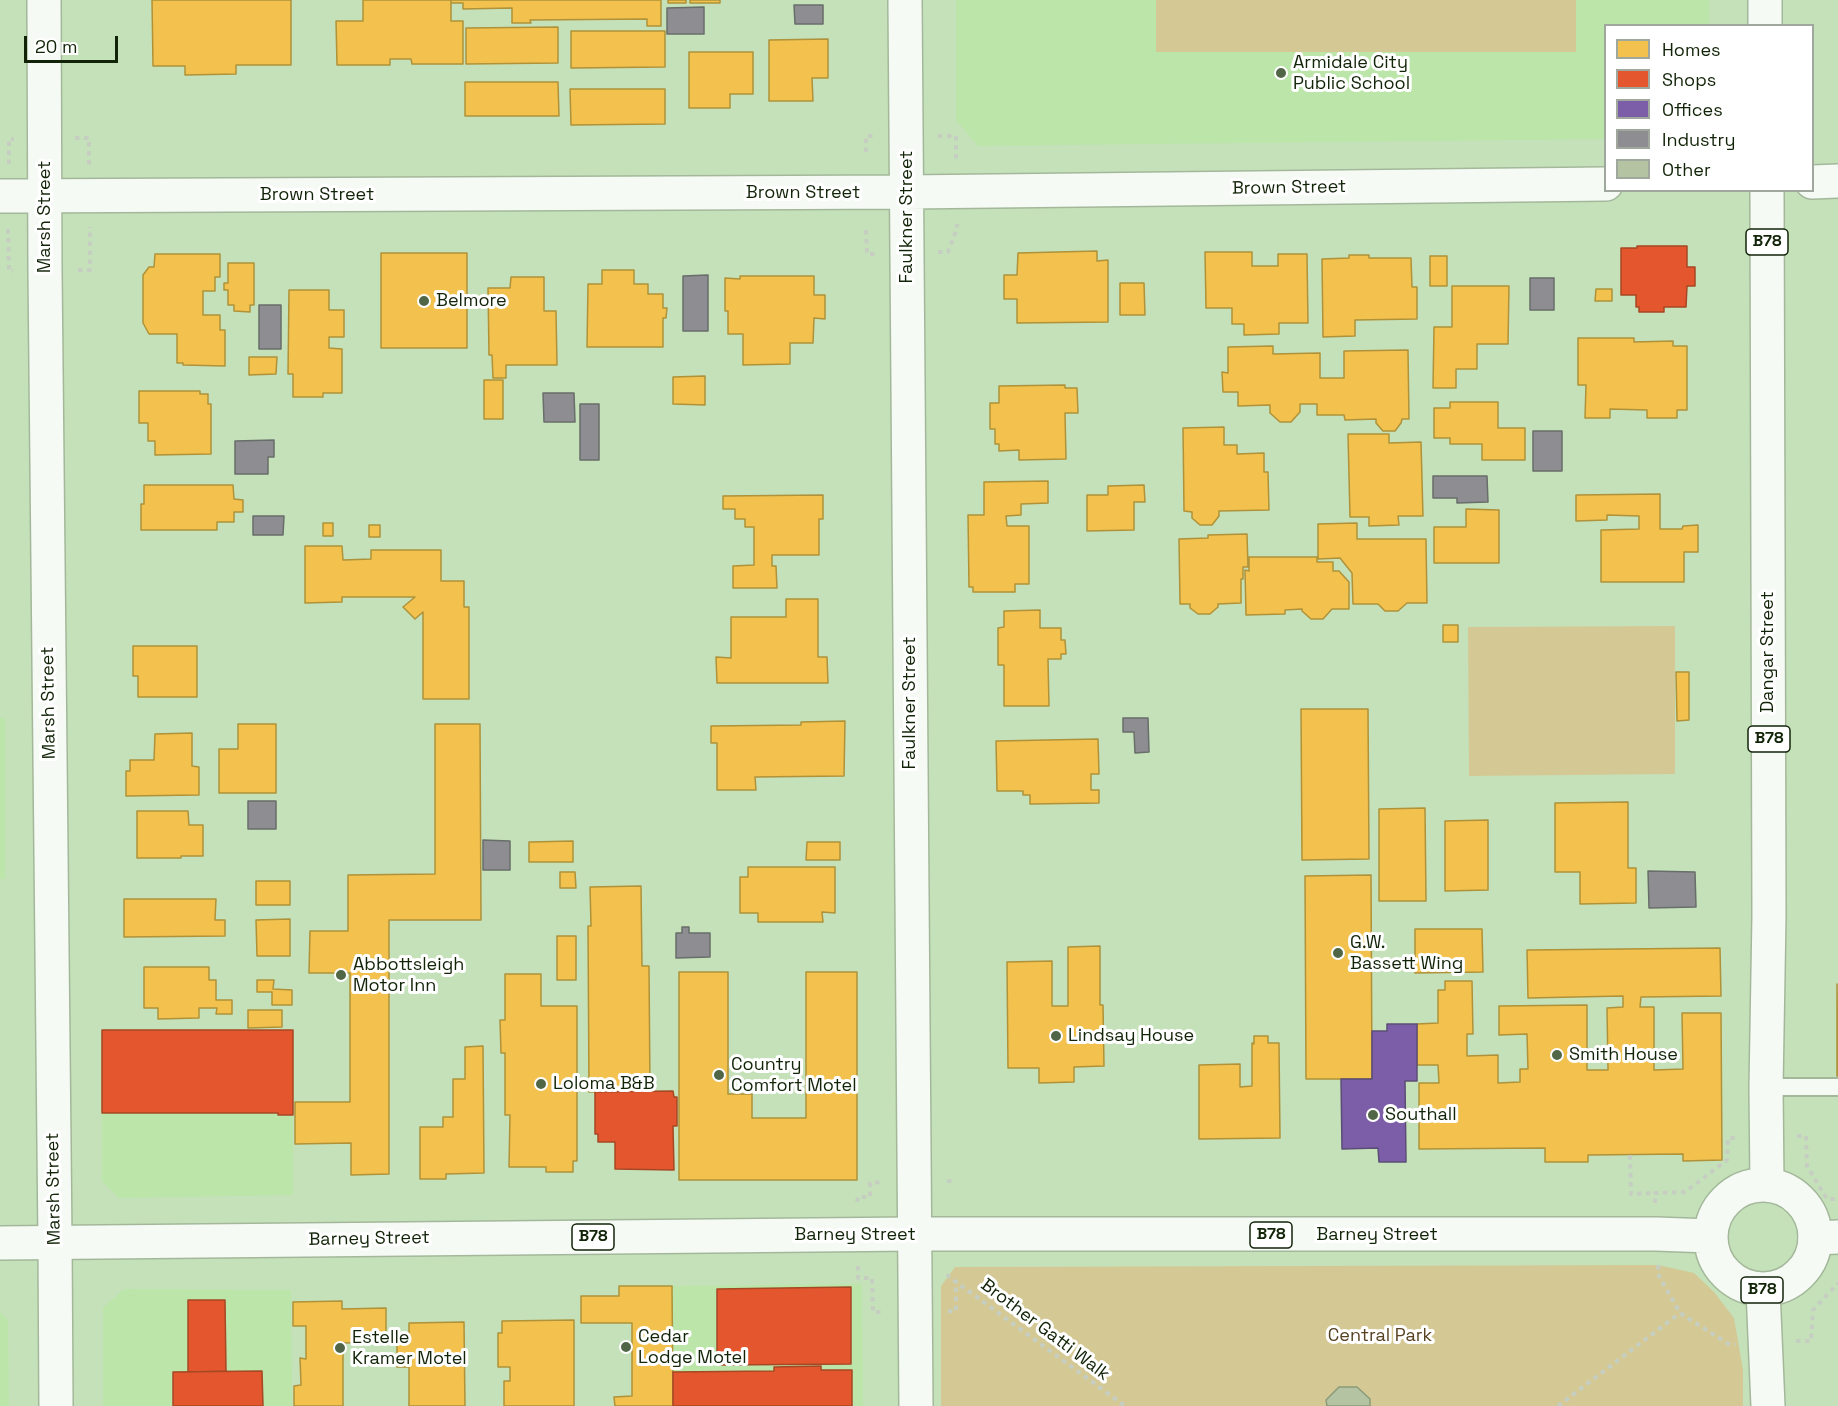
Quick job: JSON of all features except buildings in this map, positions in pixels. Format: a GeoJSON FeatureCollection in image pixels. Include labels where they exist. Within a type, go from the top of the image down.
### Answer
{"type":"FeatureCollection","features":[{"type":"Feature","properties":{"kind":"street","name":"Marsh Street"},"geometry":{"type":"LineString","coordinates":[[44,0],[56,1406]]}},
{"type":"Feature","properties":{"kind":"street","name":"Faulkner Street"},"geometry":{"type":"LineString","coordinates":[[905,0],[916,1406]]}},
{"type":"Feature","properties":{"kind":"street"},"geometry":{"type":"LineString","coordinates":[[1765,0],[1765,24]]}},
{"type":"Feature","properties":{"kind":"street"},"geometry":{"type":"LineString","coordinates":[[1814,182],[1838,182]]}},
{"type":"Feature","properties":{"kind":"street","name":"Brown Street"},"geometry":{"type":"LineString","coordinates":[[0,196],[907,192],[1604,184]]}},
{"type":"Feature","properties":{"kind":"street","name":"Dangar Street"},"geometry":{"type":"LineString","coordinates":[[1767,192],[1769,916],[1767,1185]]}},
{"type":"Feature","properties":{"kind":"street"},"geometry":{"type":"LineString","coordinates":[[1710,1236],[1712,1222],[1718,1209],[1728,1198],[1739,1190],[1767,1185]]}},
{"type":"Feature","properties":{"kind":"street","name":"B78"},"geometry":{"type":"LineString","coordinates":[[1710,1236],[1714,1256],[1725,1274],[1736,1283],[1763,1290],[1777,1288],[1800,1274],[1808,1264],[1813,1251],[1826,1237],[1796,1197],[1782,1188],[1767,1185]]}},
{"type":"Feature","properties":{"kind":"street","name":"Barney Street"},"geometry":{"type":"LineString","coordinates":[[0,1243],[914,1234],[1656,1234],[1710,1236]]}},
{"type":"Feature","properties":{"kind":"street"},"geometry":{"type":"LineString","coordinates":[[1763,1290],[1768,1406]]}},
{"type":"Feature","properties":{"kind":"lane"},"geometry":{"type":"LineString","coordinates":[[1766,1087],[1838,1087]]}},
{"type":"Feature","properties":{"kind":"path"},"geometry":{"type":"LineString","coordinates":[[866,152],[866,136],[881,136]]}},
{"type":"Feature","properties":{"kind":"path"},"geometry":{"type":"LineString","coordinates":[[933,136],[956,136],[956,166]]}},
{"type":"Feature","properties":{"kind":"path"},"geometry":{"type":"LineString","coordinates":[[77,138],[89,138],[89,162]]}},
{"type":"Feature","properties":{"kind":"path"},"geometry":{"type":"LineString","coordinates":[[933,252],[948,252],[957,228],[957,217]]}},
{"type":"Feature","properties":{"kind":"path"},"geometry":{"type":"LineString","coordinates":[[75,270],[90,270],[90,226]]}},
{"type":"Feature","properties":{"kind":"path"},"geometry":{"type":"LineString","coordinates":[[866,230],[867,254],[885,254]]}},
{"type":"Feature","properties":{"kind":"path"},"geometry":{"type":"LineString","coordinates":[[1797,1136],[1806,1136],[1807,1166],[1827,1199],[1838,1198]]}},
{"type":"Feature","properties":{"kind":"path"},"geometry":{"type":"LineString","coordinates":[[1630,1155],[1632,1194],[1685,1192],[1727,1160],[1728,1138],[1740,1138]]}},
{"type":"Feature","properties":{"kind":"path"},"geometry":{"type":"LineString","coordinates":[[857,1207],[858,1197],[870,1197],[870,1182],[890,1182]]}},
{"type":"Feature","properties":{"kind":"path"},"geometry":{"type":"LineString","coordinates":[[1655,1193],[1655,1209]]}},
{"type":"Feature","properties":{"kind":"path"},"geometry":{"type":"LineString","coordinates":[[1658,1264],[1659,1276],[1680,1313],[1730,1345],[1739,1343]]}},
{"type":"Feature","properties":{"kind":"path"},"geometry":{"type":"LineString","coordinates":[[858,1268],[858,1278],[872,1278],[873,1312],[885,1311]]}},
{"type":"Feature","properties":{"kind":"path","name":"Brother Gatti Walk"},"geometry":{"type":"LineString","coordinates":[[948,1276],[1125,1406]]}},
{"type":"Feature","properties":{"kind":"path"},"geometry":{"type":"LineString","coordinates":[[942,1311],[956,1311],[956,1280]]}},
{"type":"Feature","properties":{"kind":"path"},"geometry":{"type":"LineString","coordinates":[[1795,1341],[1811,1341],[1813,1310],[1838,1283]]}},
{"type":"Feature","properties":{"kind":"path"},"geometry":{"type":"LineString","coordinates":[[1558,1406],[1680,1313]]}},
{"type":"Feature","properties":{"kind":"shaded area","name":"Armidale City Public School"},"geometry":{"type":"Polygon","coordinates":[[[956,0],[1709,0],[1709,24],[1604,24],[1604,139],[978,146],[956,120],[956,0]]]}},
{"type":"Feature","properties":{"kind":"shaded area"},"geometry":{"type":"Polygon","coordinates":[[[0,718],[5,718],[5,879],[0,879],[0,718]]]}},
{"type":"Feature","properties":{"kind":"shaded area"},"geometry":{"type":"Polygon","coordinates":[[[102,1030],[293,1030],[293,1195],[119,1198],[102,1181],[102,1030]]]}},
{"type":"Feature","properties":{"kind":"shaded area"},"geometry":{"type":"Polygon","coordinates":[[[862,1284],[863,1406],[673,1406],[672,1286],[862,1284]]]}},
{"type":"Feature","properties":{"kind":"shaded area"},"geometry":{"type":"Polygon","coordinates":[[[124,1289],[291,1290],[292,1406],[103,1406],[103,1308],[124,1289]]]}},
{"type":"Feature","properties":{"kind":"shaded area"},"geometry":{"type":"Polygon","coordinates":[[[0,1312],[8,1321],[9,1406],[0,1406],[0,1312]]]}},
{"type":"Feature","properties":{"kind":"green space"},"geometry":{"type":"Polygon","coordinates":[[[1156,0],[1576,0],[1576,52],[1156,52],[1156,0]]]}},
{"type":"Feature","properties":{"kind":"green space"},"geometry":{"type":"Polygon","coordinates":[[[1675,626],[1675,774],[1469,776],[1468,627],[1675,626]]]}},
{"type":"Feature","properties":{"kind":"green space","name":"Central Park"},"geometry":{"type":"Polygon","coordinates":[[[1658,1265],[1694,1273],[1714,1292],[1734,1318],[1743,1370],[1743,1406],[941,1406],[941,1286],[955,1267],[1658,1265]]]}},
{"type":"Feature","properties":{"kind":"place","name":"Armidale City Public School"},"geometry":{"type":"Point","coordinates":[1281,73]}},
{"type":"Feature","properties":{"kind":"place","name":"Belmore"},"geometry":{"type":"Point","coordinates":[424,301]}},
{"type":"Feature","properties":{"kind":"place","name":"G.W. Bassett Wing"},"geometry":{"type":"Point","coordinates":[1338,953]}},
{"type":"Feature","properties":{"kind":"place","name":"Abbottsleigh Motor Inn"},"geometry":{"type":"Point","coordinates":[341,975]}},
{"type":"Feature","properties":{"kind":"place","name":"Lindsay House"},"geometry":{"type":"Point","coordinates":[1056,1036]}},
{"type":"Feature","properties":{"kind":"place","name":"Smith House"},"geometry":{"type":"Point","coordinates":[1557,1055]}},
{"type":"Feature","properties":{"kind":"place","name":"Country Comfort Motel"},"geometry":{"type":"Point","coordinates":[719,1075]}},
{"type":"Feature","properties":{"kind":"place","name":"Loloma B&B"},"geometry":{"type":"Point","coordinates":[541,1084]}},
{"type":"Feature","properties":{"kind":"place","name":"Southall"},"geometry":{"type":"Point","coordinates":[1373,1115]}},
{"type":"Feature","properties":{"kind":"place","name":"Cedar Lodge Motel"},"geometry":{"type":"Point","coordinates":[626,1347]}},
{"type":"Feature","properties":{"kind":"place","name":"Estelle Kramer Motel"},"geometry":{"type":"Point","coordinates":[340,1348]}}]}
